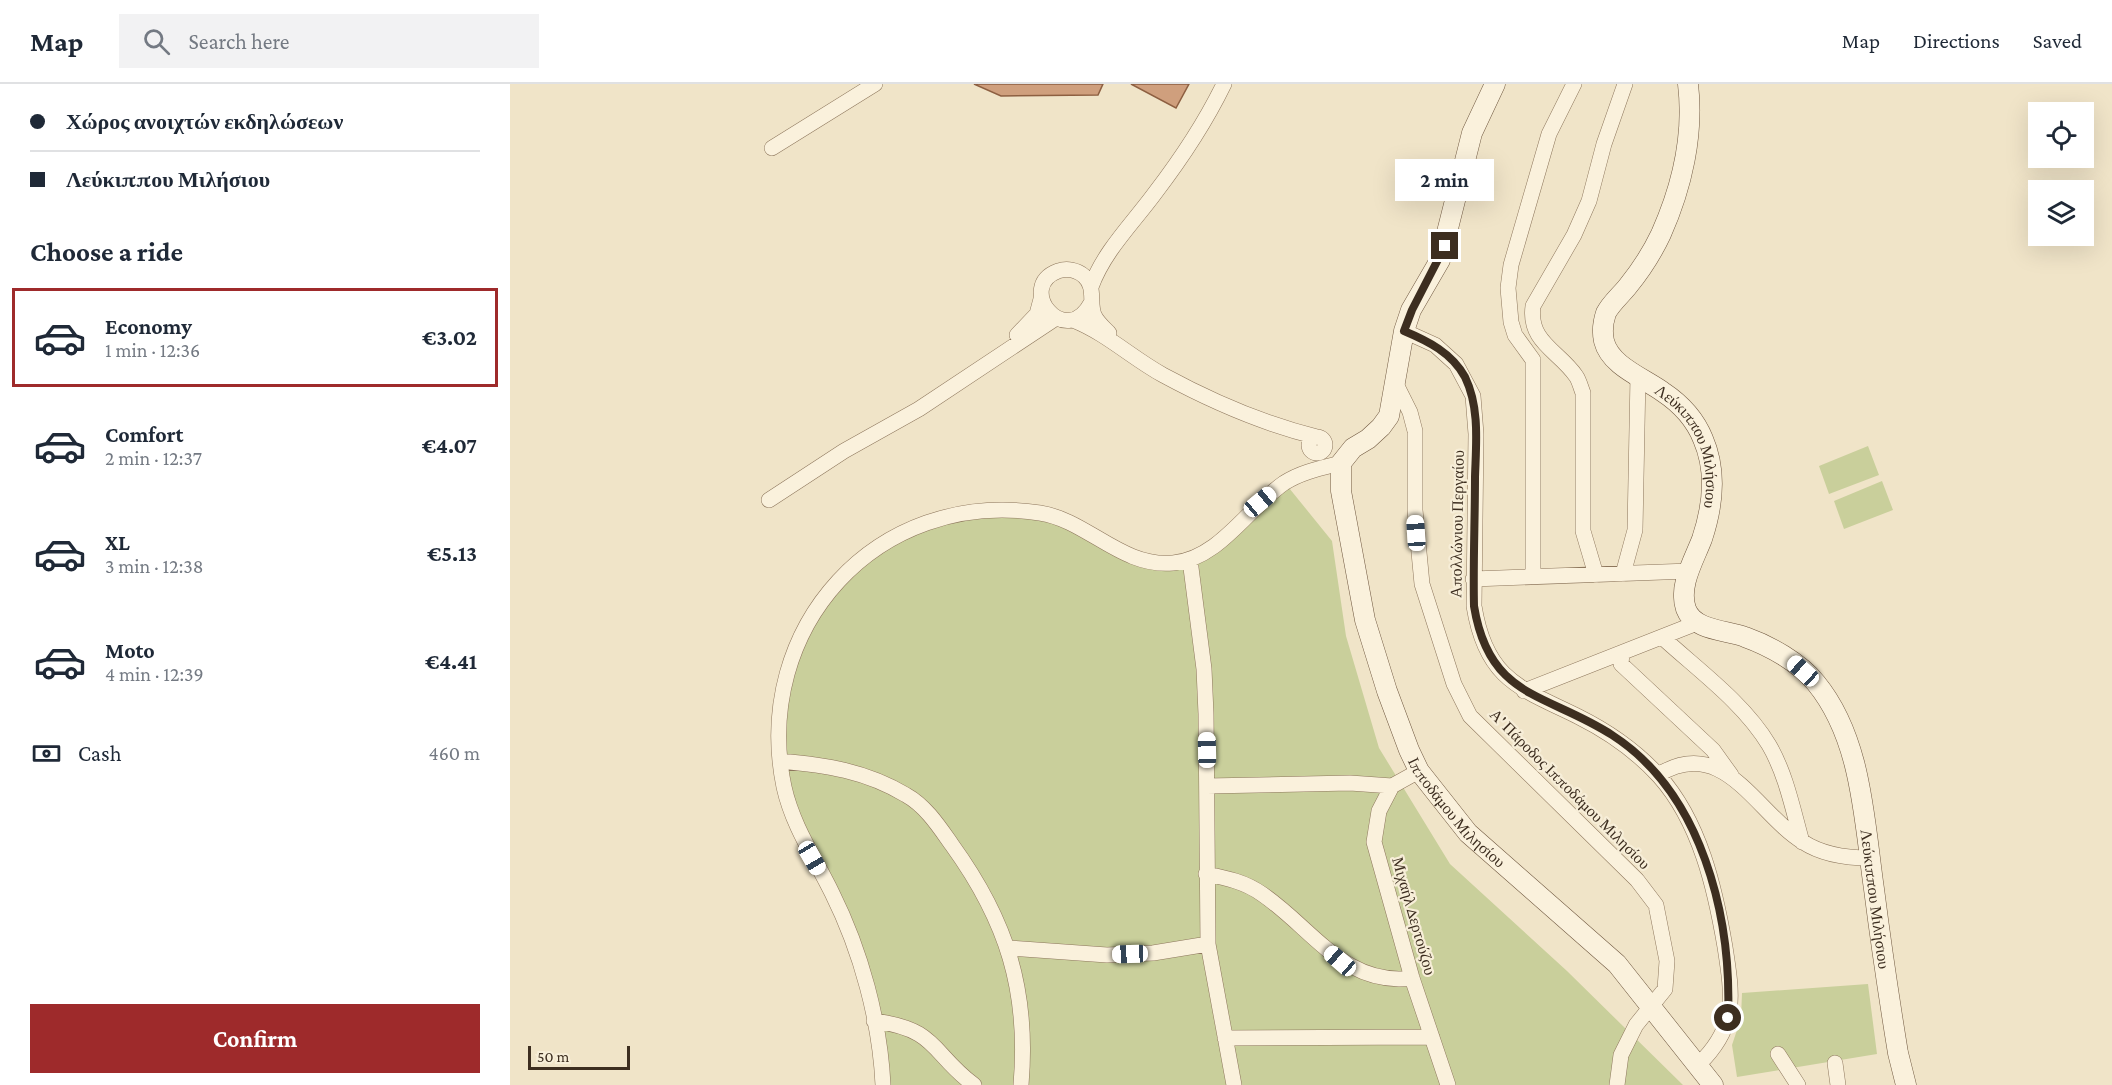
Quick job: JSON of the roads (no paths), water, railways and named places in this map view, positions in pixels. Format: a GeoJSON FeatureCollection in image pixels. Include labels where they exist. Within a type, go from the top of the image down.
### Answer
{"type":"FeatureCollection","features":[{"type":"Feature","properties":{"kind":"street"},"geometry":{"type":"LineString","coordinates":[[771,148],[875,84]]}},
{"type":"Feature","properties":{"kind":"street"},"geometry":{"type":"LineString","coordinates":[[1116,343],[1095,318],[1091,303],[1091,287],[1096,272],[1116,242],[1185,153],[1224,84]]}},
{"type":"Feature","properties":{"kind":"street"},"geometry":{"type":"LineString","coordinates":[[883,1085],[874,1021],[850,934],[832,893],[796,825],[785,790],[780,761],[777,723],[783,692],[795,649],[810,618],[831,586],[882,545],[905,531],[941,518],[976,510],[1006,509],[1044,513],[1078,527],[1112,547],[1154,562],[1172,563],[1190,560],[1218,542],[1285,483],[1308,471],[1341,464],[1353,448],[1368,440],[1389,416],[1404,331],[1412,310],[1440,260],[1472,133],[1495,84]]}},
{"type":"Feature","properties":{"kind":"street"},"geometry":{"type":"LineString","coordinates":[[1533,577],[1533,360],[1515,335],[1508,307],[1508,288],[1525,211],[1549,134],[1574,84]]}},
{"type":"Feature","properties":{"kind":"street"},"geometry":{"type":"LineString","coordinates":[[1596,575],[1583,531],[1583,393],[1576,376],[1540,340],[1532,317],[1533,306],[1574,235],[1589,201],[1604,144],[1625,84]]}},
{"type":"Feature","properties":{"kind":"street","name":"Λεύκιππου Μιλήσιου"},"geometry":{"type":"LineString","coordinates":[[1688,84],[1691,106],[1688,139],[1674,199],[1651,254],[1607,312],[1602,327],[1608,352],[1672,399],[1696,423],[1712,465],[1713,489],[1709,512],[1684,587],[1686,612],[1697,623],[1745,637],[1792,661],[1821,690],[1840,721],[1850,747],[1896,1042],[1906,1085]]}},
{"type":"Feature","properties":{"kind":"street"},"geometry":{"type":"LineString","coordinates":[[1002,353],[1037,314],[1041,290],[1050,276],[1057,272],[1074,271],[1088,265],[1116,242]]}},
{"type":"Feature","properties":{"kind":"street"},"geometry":{"type":"LineString","coordinates":[[1074,271],[1081,274],[1091,287]]}},
{"type":"Feature","properties":{"kind":"street"},"geometry":{"type":"LineString","coordinates":[[1041,299],[1049,314],[1056,318],[1073,320],[1116,343],[1136,359],[1163,375],[1287,430],[1316,445],[1341,464]]}},
{"type":"Feature","properties":{"kind":"street"},"geometry":{"type":"LineString","coordinates":[[1073,320],[1087,310],[1091,303]]}},
{"type":"Feature","properties":{"kind":"street"},"geometry":{"type":"LineString","coordinates":[[769,500],[844,452],[919,409],[1056,318]]}},
{"type":"Feature","properties":{"kind":"street","name":"Απολλώνιου Περγαίου"},"geometry":{"type":"LineString","coordinates":[[1404,331],[1435,345],[1446,355],[1464,376],[1473,396],[1476,434],[1473,579],[1477,627],[1485,645],[1505,676],[1524,692],[1612,735],[1658,775],[1677,800],[1696,837],[1710,879],[1726,954],[1729,1005],[1725,1031],[1714,1049],[1699,1064]]}},
{"type":"Feature","properties":{"kind":"street"},"geometry":{"type":"LineString","coordinates":[[1623,574],[1635,530],[1638,376]]}},
{"type":"Feature","properties":{"kind":"street","name":"Α' Πάροδος Ιπποδάμου Μιλησίου"},"geometry":{"type":"LineString","coordinates":[[1396,384],[1415,431],[1415,510],[1422,584],[1454,684],[1470,716],[1637,880],[1656,905],[1667,960],[1665,989],[1636,1025],[1621,1055],[1617,1085]]}},
{"type":"Feature","properties":{"kind":"street","name":"Ιπποδάμου Μιλησίου"},"geometry":{"type":"LineString","coordinates":[[1341,464],[1341,491],[1365,620],[1387,692],[1419,771],[1468,833],[1617,964],[1699,1064],[1713,1085]]}},
{"type":"Feature","properties":{"kind":"street"},"geometry":{"type":"LineString","coordinates":[[1190,560],[1204,669],[1208,944],[1233,1085]]}},
{"type":"Feature","properties":{"kind":"street"},"geometry":{"type":"LineString","coordinates":[[1473,579],[1690,572]]}},
{"type":"Feature","properties":{"kind":"street"},"geometry":{"type":"LineString","coordinates":[[1524,692],[1697,623]]}},
{"type":"Feature","properties":{"kind":"street"},"geometry":{"type":"LineString","coordinates":[[1662,637],[1743,712],[1761,733],[1780,767],[1802,842]]}},
{"type":"Feature","properties":{"kind":"street"},"geometry":{"type":"LineString","coordinates":[[1622,653],[1621,664],[1713,750],[1735,780],[1802,842],[1832,855],[1869,858]]}},
{"type":"Feature","properties":{"kind":"street"},"geometry":{"type":"LineString","coordinates":[[780,761],[844,768],[870,776],[909,796],[933,819],[973,874],[996,913],[1009,948],[1018,994],[1023,1039],[1021,1085]]}},
{"type":"Feature","properties":{"kind":"street"},"geometry":{"type":"LineString","coordinates":[[1658,775],[1682,763],[1698,762],[1735,780]]}},
{"type":"Feature","properties":{"kind":"street"},"geometry":{"type":"LineString","coordinates":[[1207,786],[1350,783],[1392,786],[1419,771]]}},
{"type":"Feature","properties":{"kind":"street","name":"Μιχαήλ Δερτούζου"},"geometry":{"type":"LineString","coordinates":[[1392,786],[1379,811],[1374,842],[1412,978],[1448,1085]]}},
{"type":"Feature","properties":{"kind":"street"},"geometry":{"type":"LineString","coordinates":[[1206,874],[1236,880],[1262,893],[1298,920],[1340,961],[1352,968],[1393,981],[1412,978]]}},
{"type":"Feature","properties":{"kind":"street"},"geometry":{"type":"LineString","coordinates":[[1009,948],[1107,955],[1153,953],[1208,944]]}},
{"type":"Feature","properties":{"kind":"street"},"geometry":{"type":"LineString","coordinates":[[874,1021],[913,1029],[932,1041],[974,1085]]}},
{"type":"Feature","properties":{"kind":"street"},"geometry":{"type":"LineString","coordinates":[[1225,1038],[1432,1036]]}},
{"type":"Feature","properties":{"kind":"street"},"geometry":{"type":"LineString","coordinates":[[1778,1054],[1798,1085]]}},
{"type":"Feature","properties":{"kind":"street"},"geometry":{"type":"LineString","coordinates":[[1835,1063],[1838,1085]]}}]}
